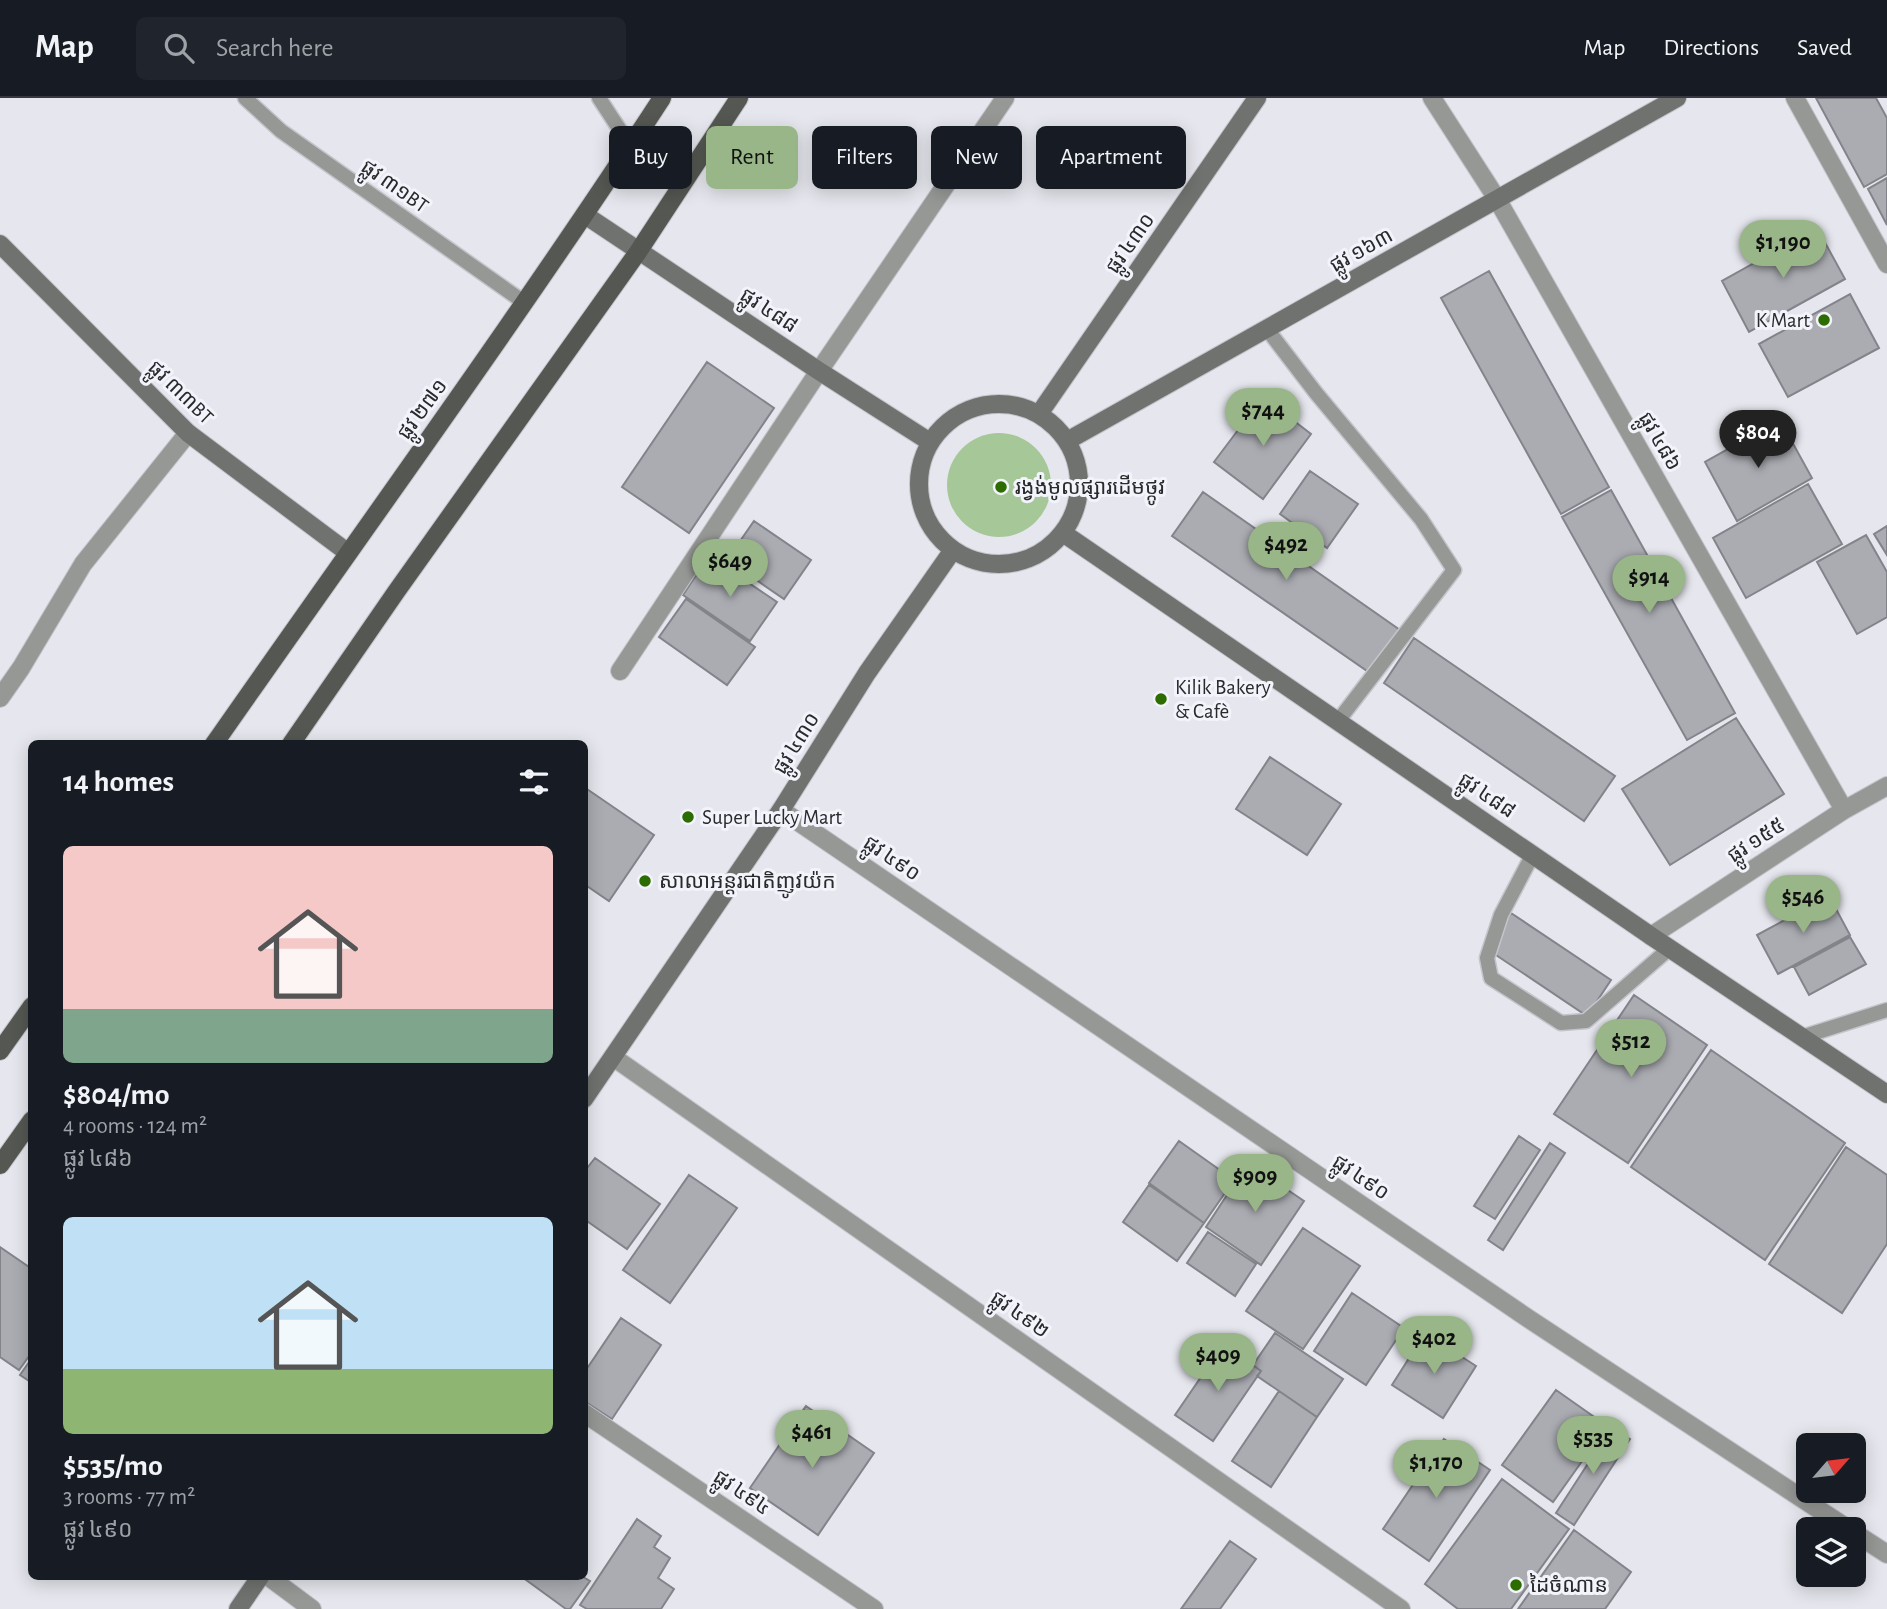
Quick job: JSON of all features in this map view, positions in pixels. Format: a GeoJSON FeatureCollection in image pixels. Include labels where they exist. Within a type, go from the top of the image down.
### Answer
{"type":"FeatureCollection","features":[{"type":"Feature","properties":{"kind":"main road","name":"ផ្លូវ ២៧១"},"geometry":{"type":"LineString","coordinates":[[644,126],[662,98]]}},
{"type":"Feature","properties":{"kind":"main road"},"geometry":{"type":"LineString","coordinates":[[294,740],[638,251],[739,98]]}},
{"type":"Feature","properties":{"kind":"main road","name":"ផ្លូវ ២៧១"},"geometry":{"type":"LineString","coordinates":[[217,740],[525,303],[609,179]]}},
{"type":"Feature","properties":{"kind":"main road"},"geometry":{"type":"LineString","coordinates":[[0,1051],[28,1012]]}},
{"type":"Feature","properties":{"kind":"main road"},"geometry":{"type":"LineString","coordinates":[[0,1165],[28,1125]]}},
{"type":"Feature","properties":{"kind":"street"},"geometry":{"type":"LineString","coordinates":[[620,671],[819,371],[1005,98]]}},
{"type":"Feature","properties":{"kind":"street","name":"ផ្លូវ ៤៣០"},"geometry":{"type":"LineString","coordinates":[[1039,414],[1258,98]]}},
{"type":"Feature","properties":{"kind":"street","name":"ផ្លូវ ៤៨៦"},"geometry":{"type":"LineString","coordinates":[[1432,98],[1497,199],[1844,810]]}},
{"type":"Feature","properties":{"kind":"street","name":"ផ្លូវ ១៦៣"},"geometry":{"type":"LineString","coordinates":[[1067,441],[1677,98]]}},
{"type":"Feature","properties":{"kind":"street"},"geometry":{"type":"LineString","coordinates":[[1795,98],[1887,264]]}},
{"type":"Feature","properties":{"kind":"street","name":"ផ្លូវ ៤៨៨"},"geometry":{"type":"LineString","coordinates":[[585,215],[929,442]]}},
{"type":"Feature","properties":{"kind":"street","name":"ផ្លូវ ៣៣BT"},"geometry":{"type":"LineString","coordinates":[[0,244],[188,433],[347,552]]}},
{"type":"Feature","properties":{"kind":"street"},"geometry":{"type":"LineString","coordinates":[[999,403],[1020,406],[1039,414],[1055,426],[1067,441],[1077,463],[1079,487],[1075,511],[1063,533],[1049,547],[1031,558],[1011,564],[991,564],[971,559],[953,550],[935,534],[923,512],[918,488],[920,464],[929,442],[942,426],[959,413],[978,405],[999,403]]}},
{"type":"Feature","properties":{"kind":"street"},"geometry":{"type":"LineString","coordinates":[[0,698],[83,564],[188,433]]}},
{"type":"Feature","properties":{"kind":"street","name":"ផ្លូវ ៤៨៨"},"geometry":{"type":"LineString","coordinates":[[1063,533],[1651,936],[1887,1094]]}},
{"type":"Feature","properties":{"kind":"street","name":"ផ្លូវ ៤៣០"},"geometry":{"type":"LineString","coordinates":[[588,1093],[781,810],[867,673],[953,550]]}},
{"type":"Feature","properties":{"kind":"street","name":"ផ្លូវ ១៥៥"},"geometry":{"type":"LineString","coordinates":[[1651,936],[1844,810],[1887,786]]}},
{"type":"Feature","properties":{"kind":"street","name":"ផ្លូវ ៤៩០"},"geometry":{"type":"LineString","coordinates":[[781,810],[1529,1319],[1831,1517]]}},
{"type":"Feature","properties":{"kind":"street","name":"ផ្លូវ ៤៩២"},"geometry":{"type":"LineString","coordinates":[[613,1057],[1401,1609]]}},
{"type":"Feature","properties":{"kind":"street","name":"ផ្លូវ ៤៩៤"},"geometry":{"type":"LineString","coordinates":[[588,1416],[874,1609]]}},
{"type":"Feature","properties":{"kind":"street","name":"ផ្លូវ ៤៩០"},"geometry":{"type":"LineString","coordinates":[[1866,1540],[1887,1554]]}},
{"type":"Feature","properties":{"kind":"street"},"geometry":{"type":"LineString","coordinates":[[238,1609],[258,1580]]}},
{"type":"Feature","properties":{"kind":"street"},"geometry":{"type":"LineString","coordinates":[[273,1580],[312,1609]]}},
{"type":"Feature","properties":{"kind":"lane","name":"ផ្លូវ ៣១BT"},"geometry":{"type":"LineString","coordinates":[[245,98],[281,131],[525,303]]}},
{"type":"Feature","properties":{"kind":"lane"},"geometry":{"type":"LineString","coordinates":[[599,98],[618,126]]}},
{"type":"Feature","properties":{"kind":"lane"},"geometry":{"type":"LineString","coordinates":[[1267,330],[1422,519],[1454,570],[1338,721]]}},
{"type":"Feature","properties":{"kind":"lane"},"geometry":{"type":"LineString","coordinates":[[1533,854],[1501,915],[1487,958],[1491,978],[1561,1023],[1586,1021],[1670,948]]}},
{"type":"Feature","properties":{"kind":"lane"},"geometry":{"type":"LineString","coordinates":[[1802,1037],[1887,1010]]}},
{"type":"Feature","properties":{"kind":"green space"},"geometry":{"type":"Polygon","coordinates":[[[999,433],[1019,437],[1036,448],[1047,465],[1051,485],[1047,505],[1036,522],[1019,533],[999,537],[979,533],[962,522],[951,505],[947,485],[951,465],[962,448],[979,437],[999,433]]]}},
{"type":"Feature","properties":{"kind":"building"},"geometry":{"type":"Polygon","coordinates":[[[1816,98],[1876,98],[1887,118],[1887,174],[1864,187],[1816,98]]]}},
{"type":"Feature","properties":{"kind":"building"},"geometry":{"type":"Polygon","coordinates":[[[1887,178],[1887,225],[1868,189],[1887,178]]]}},
{"type":"Feature","properties":{"kind":"building"},"geometry":{"type":"Polygon","coordinates":[[[1817,228],[1845,279],[1749,332],[1722,281],[1817,228]]]}},
{"type":"Feature","properties":{"kind":"building"},"geometry":{"type":"Polygon","coordinates":[[[1489,271],[1609,487],[1561,514],[1441,298],[1489,271]]]}},
{"type":"Feature","properties":{"kind":"building"},"geometry":{"type":"Polygon","coordinates":[[[1850,294],[1879,348],[1788,397],[1759,344],[1850,294]]]}},
{"type":"Feature","properties":{"kind":"building"},"geometry":{"type":"Polygon","coordinates":[[[707,362],[774,408],[689,533],[622,487],[707,362]]]}},
{"type":"Feature","properties":{"kind":"building"},"geometry":{"type":"Polygon","coordinates":[[[1263,397],[1311,434],[1263,499],[1214,462],[1263,397]]]}},
{"type":"Feature","properties":{"kind":"building"},"geometry":{"type":"Polygon","coordinates":[[[1780,420],[1812,478],[1737,521],[1705,462],[1780,420]]]}},
{"type":"Feature","properties":{"kind":"building"},"geometry":{"type":"Polygon","coordinates":[[[1310,471],[1358,504],[1327,548],[1280,514],[1310,471]]]}},
{"type":"Feature","properties":{"kind":"building"},"geometry":{"type":"Polygon","coordinates":[[[1808,484],[1842,544],[1746,598],[1713,538],[1808,484]]]}},
{"type":"Feature","properties":{"kind":"building"},"geometry":{"type":"Polygon","coordinates":[[[1611,490],[1735,713],[1687,740],[1562,517],[1611,490]]]}},
{"type":"Feature","properties":{"kind":"building"},"geometry":{"type":"Polygon","coordinates":[[[1203,492],[1400,630],[1370,673],[1172,536],[1203,492]]]}},
{"type":"Feature","properties":{"kind":"building"},"geometry":{"type":"Polygon","coordinates":[[[754,521],[811,560],[784,599],[727,560],[754,521]]]}},
{"type":"Feature","properties":{"kind":"building"},"geometry":{"type":"Polygon","coordinates":[[[1887,526],[1887,555],[1874,534],[1887,526]]]}},
{"type":"Feature","properties":{"kind":"building"},"geometry":{"type":"Polygon","coordinates":[[[1866,535],[1887,572],[1887,617],[1857,634],[1817,562],[1866,535]]]}},
{"type":"Feature","properties":{"kind":"building"},"geometry":{"type":"Polygon","coordinates":[[[709,556],[777,602],[750,641],[683,595],[709,556]]]}},
{"type":"Feature","properties":{"kind":"building"},"geometry":{"type":"Polygon","coordinates":[[[686,599],[755,647],[727,685],[659,637],[686,599]]]}},
{"type":"Feature","properties":{"kind":"building"},"geometry":{"type":"Polygon","coordinates":[[[1414,638],[1615,776],[1584,821],[1384,683],[1414,638]]]}},
{"type":"Feature","properties":{"kind":"building"},"geometry":{"type":"Polygon","coordinates":[[[1736,718],[1784,794],[1670,865],[1622,789],[1736,718]]]}},
{"type":"Feature","properties":{"kind":"building"},"geometry":{"type":"Polygon","coordinates":[[[1270,757],[1341,804],[1307,855],[1236,809],[1270,757]]]}},
{"type":"Feature","properties":{"kind":"building"},"geometry":{"type":"Polygon","coordinates":[[[588,790],[654,835],[609,901],[588,887],[588,790]]]}},
{"type":"Feature","properties":{"kind":"building"},"geometry":{"type":"Polygon","coordinates":[[[1829,896],[1850,935],[1778,974],[1757,935],[1829,896]]]}},
{"type":"Feature","properties":{"kind":"building"},"geometry":{"type":"Polygon","coordinates":[[[1511,913],[1611,980],[1587,1016],[1487,949],[1511,913]]]}},
{"type":"Feature","properties":{"kind":"building"},"geometry":{"type":"Polygon","coordinates":[[[1850,937],[1866,964],[1809,995],[1794,967],[1850,937]]]}},
{"type":"Feature","properties":{"kind":"building"},"geometry":{"type":"Polygon","coordinates":[[[1634,995],[1707,1045],[1628,1163],[1554,1114],[1634,995]]]}},
{"type":"Feature","properties":{"kind":"building"},"geometry":{"type":"Polygon","coordinates":[[[1711,1050],[1845,1143],[1765,1260],[1631,1167],[1711,1050]]]}},
{"type":"Feature","properties":{"kind":"building"},"geometry":{"type":"Polygon","coordinates":[[[1519,1136],[1540,1150],[1495,1219],[1474,1206],[1519,1136]]]}},
{"type":"Feature","properties":{"kind":"building"},"geometry":{"type":"Polygon","coordinates":[[[1179,1141],[1234,1180],[1204,1223],[1149,1183],[1179,1141]]]}},
{"type":"Feature","properties":{"kind":"building"},"geometry":{"type":"Polygon","coordinates":[[[1550,1143],[1565,1153],[1503,1250],[1488,1240],[1550,1143]]]}},
{"type":"Feature","properties":{"kind":"building"},"geometry":{"type":"Polygon","coordinates":[[[1846,1147],[1887,1175],[1887,1244],[1842,1313],[1769,1264],[1846,1147]]]}},
{"type":"Feature","properties":{"kind":"building"},"geometry":{"type":"Polygon","coordinates":[[[595,1158],[660,1204],[627,1249],[588,1222],[588,1167],[595,1158]]]}},
{"type":"Feature","properties":{"kind":"building"},"geometry":{"type":"Polygon","coordinates":[[[1248,1163],[1304,1201],[1261,1265],[1206,1227],[1248,1163]]]}},
{"type":"Feature","properties":{"kind":"building"},"geometry":{"type":"Polygon","coordinates":[[[689,1175],[737,1208],[670,1303],[623,1270],[689,1175]]]}},
{"type":"Feature","properties":{"kind":"building"},"geometry":{"type":"Polygon","coordinates":[[[1149,1185],[1204,1223],[1177,1261],[1123,1222],[1149,1185]]]}},
{"type":"Feature","properties":{"kind":"building"},"geometry":{"type":"Polygon","coordinates":[[[1303,1228],[1360,1266],[1303,1349],[1246,1311],[1303,1228]]]}},
{"type":"Feature","properties":{"kind":"building"},"geometry":{"type":"Polygon","coordinates":[[[1208,1232],[1256,1264],[1235,1296],[1187,1263],[1208,1232]]]}},
{"type":"Feature","properties":{"kind":"building"},"geometry":{"type":"Polygon","coordinates":[[[0,1247],[28,1266],[28,1358],[19,1370],[0,1357],[0,1247]]]}},
{"type":"Feature","properties":{"kind":"building"},"geometry":{"type":"Polygon","coordinates":[[[1352,1293],[1404,1328],[1366,1385],[1314,1351],[1352,1293]]]}},
{"type":"Feature","properties":{"kind":"building"},"geometry":{"type":"Polygon","coordinates":[[[621,1318],[661,1345],[612,1419],[588,1404],[588,1367],[621,1318]]]}},
{"type":"Feature","properties":{"kind":"building"},"geometry":{"type":"Polygon","coordinates":[[[1275,1333],[1343,1379],[1317,1417],[1257,1376],[1261,1371],[1253,1365],[1275,1333]]]}},
{"type":"Feature","properties":{"kind":"building"},"geometry":{"type":"Polygon","coordinates":[[[1425,1333],[1476,1366],[1443,1418],[1392,1385],[1425,1333]]]}},
{"type":"Feature","properties":{"kind":"building"},"geometry":{"type":"Polygon","coordinates":[[[1223,1345],[1261,1371],[1213,1441],[1175,1415],[1223,1345]]]}},
{"type":"Feature","properties":{"kind":"building"},"geometry":{"type":"Polygon","coordinates":[[[28,1364],[28,1380],[20,1375],[28,1364]]]}},
{"type":"Feature","properties":{"kind":"building"},"geometry":{"type":"Polygon","coordinates":[[[1556,1390],[1607,1426],[1553,1502],[1502,1465],[1556,1390]]]}},
{"type":"Feature","properties":{"kind":"building"},"geometry":{"type":"Polygon","coordinates":[[[1279,1391],[1317,1417],[1271,1487],[1232,1461],[1279,1391]]]}},
{"type":"Feature","properties":{"kind":"building"},"geometry":{"type":"Polygon","coordinates":[[[806,1406],[874,1453],[818,1535],[750,1488],[806,1406]]]}},
{"type":"Feature","properties":{"kind":"building"},"geometry":{"type":"Polygon","coordinates":[[[1611,1428],[1630,1439],[1574,1525],[1556,1513],[1611,1428]]]}},
{"type":"Feature","properties":{"kind":"building"},"geometry":{"type":"Polygon","coordinates":[[[1444,1439],[1490,1470],[1429,1561],[1383,1529],[1444,1439]]]}},
{"type":"Feature","properties":{"kind":"building"},"geometry":{"type":"Polygon","coordinates":[[[1502,1479],[1569,1529],[1511,1609],[1458,1609],[1425,1584],[1502,1479]]]}},
{"type":"Feature","properties":{"kind":"building"},"geometry":{"type":"Polygon","coordinates":[[[637,1519],[661,1536],[654,1547],[670,1558],[658,1578],[674,1589],[661,1609],[587,1609],[580,1605],[637,1519]]]}},
{"type":"Feature","properties":{"kind":"building"},"geometry":{"type":"Polygon","coordinates":[[[1574,1530],[1631,1572],[1605,1609],[1518,1609],[1574,1530]]]}},
{"type":"Feature","properties":{"kind":"building"},"geometry":{"type":"Polygon","coordinates":[[[1230,1541],[1256,1559],[1220,1609],[1181,1609],[1230,1541]]]}},
{"type":"Feature","properties":{"kind":"building"},"geometry":{"type":"Polygon","coordinates":[[[526,1580],[590,1581],[570,1609],[566,1609],[526,1580]]]}},
{"type":"Feature","properties":{"kind":"place","name":"K Mart"},"geometry":{"type":"Point","coordinates":[1824,320]}},
{"type":"Feature","properties":{"kind":"place","name":"រង្វង់មូលផ្សារដើមថ្កូវ"},"geometry":{"type":"Point","coordinates":[1001,487]}},
{"type":"Feature","properties":{"kind":"place","name":"Kilik Bakery & Cafè"},"geometry":{"type":"Point","coordinates":[1161,699]}},
{"type":"Feature","properties":{"kind":"place","name":"Super Lucky Mart"},"geometry":{"type":"Point","coordinates":[688,817]}},
{"type":"Feature","properties":{"kind":"place","name":"សាលាអន្តរជាតិញូវយ៉ក"},"geometry":{"type":"Point","coordinates":[645,881]}},
{"type":"Feature","properties":{"kind":"place","name":"ដៃចំណាន"},"geometry":{"type":"Point","coordinates":[1516,1585]}}]}
